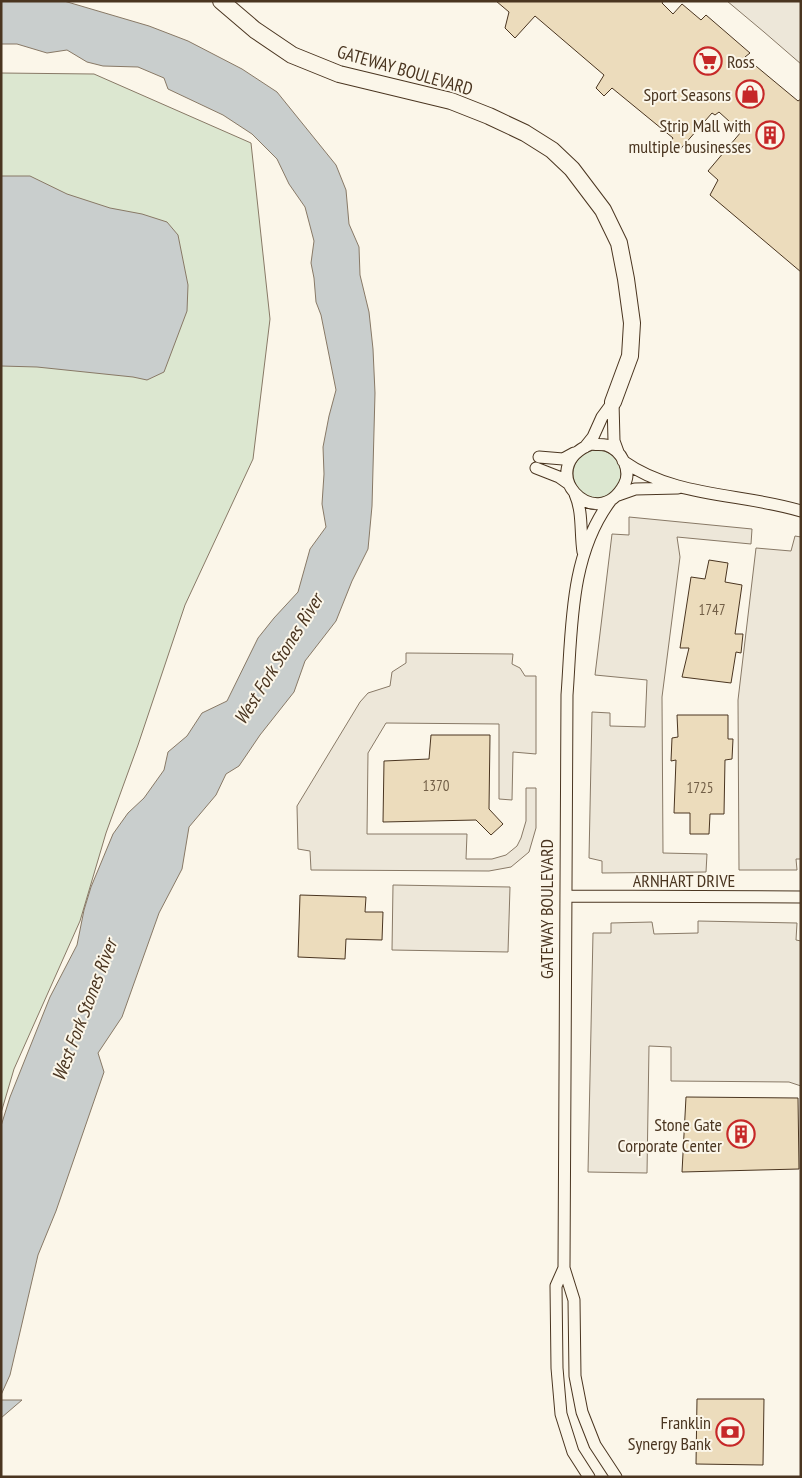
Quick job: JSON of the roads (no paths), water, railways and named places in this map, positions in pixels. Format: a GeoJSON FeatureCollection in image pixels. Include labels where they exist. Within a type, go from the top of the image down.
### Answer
{"type":"FeatureCollection","features":[{"type":"Feature","properties":{"kind":"street","name":"GATEWAY BOULEVARD"},"geometry":{"type":"LineString","coordinates":[[221,1],[255,30],[292,55],[339,74],[452,102],[489,116],[525,133],[552,150],[572,169],[603,210],[619,243],[626,279],[632,323],[630,356],[613,402]]}},
{"type":"Feature","properties":{"kind":"street"},"geometry":{"type":"LineString","coordinates":[[568,484],[568,467],[581,449],[593,437],[602,417],[613,402]]}},
{"type":"Feature","properties":{"kind":"street"},"geometry":{"type":"LineString","coordinates":[[583,552],[598,520],[627,479],[626,465],[614,441],[613,402]]}},
{"type":"Feature","properties":{"kind":"street"},"geometry":{"type":"LineString","coordinates":[[680,488],[635,489],[600,504],[592,503],[582,500],[568,484],[538,463],[563,459],[591,444],[606,445],[636,470],[680,488],[801,511]]}},
{"type":"Feature","properties":{"kind":"street"},"geometry":{"type":"LineString","coordinates":[[575,494],[580,510],[580,535],[583,552]]}},
{"type":"Feature","properties":{"kind":"street","name":"GATEWAY BOULEVARD"},"geometry":{"type":"LineString","coordinates":[[583,552],[574,602],[567,695],[564,1268],[574,1300],[575,1376],[582,1412],[595,1445],[616,1477]]}},
{"type":"Feature","properties":{"kind":"street","name":"ARNHART DRIVE"},"geometry":{"type":"LineString","coordinates":[[566,896],[801,898]]}},
{"type":"Feature","properties":{"kind":"street","name":"GATEWAY BOULEVARD"},"geometry":{"type":"LineString","coordinates":[[564,1268],[556,1286],[557,1368],[561,1414],[573,1452],[589,1477]]}},
{"type":"Feature","properties":{"kind":"water","name":"West Fork Stones River"},"geometry":{"type":"Polygon","coordinates":[[[1,1],[64,1],[149,26],[188,41],[242,69],[277,92],[336,165],[346,190],[349,224],[359,247],[360,275],[369,312],[375,393],[372,506],[368,549],[352,581],[336,621],[305,661],[294,692],[260,735],[239,766],[226,774],[216,795],[189,827],[182,869],[159,913],[122,1017],[98,1053],[104,1072],[56,1211],[38,1255],[10,1375],[1,1395],[1,1126],[10,1097],[50,997],[77,945],[91,887],[113,834],[128,813],[144,798],[164,770],[168,752],[187,736],[202,713],[227,701],[258,638],[298,592],[310,549],[326,527],[322,504],[323,447],[336,390],[321,315],[316,302],[311,263],[314,241],[305,207],[289,184],[277,159],[252,134],[223,115],[168,89],[164,78],[138,67],[103,66],[87,62],[67,50],[47,53],[17,44],[1,44],[1,1]]]}},
{"type":"Feature","properties":{"kind":"water"},"geometry":{"type":"Polygon","coordinates":[[[1,176],[30,176],[67,194],[110,208],[142,214],[167,222],[178,235],[188,285],[187,311],[164,372],[147,380],[37,367],[1,366],[1,176]]]}},
{"type":"Feature","properties":{"kind":"water"},"geometry":{"type":"Polygon","coordinates":[[[1,1400],[22,1400],[1,1418],[1,1400]]]}},
{"type":"Feature","properties":{"kind":"place","name":"Ross"},"geometry":{"type":"Point","coordinates":[708,61]}},
{"type":"Feature","properties":{"kind":"place","name":"Sport Seasons"},"geometry":{"type":"Point","coordinates":[750,94]}},
{"type":"Feature","properties":{"kind":"place","name":"Strip Mall with multiple businesses"},"geometry":{"type":"Point","coordinates":[770,135]}},
{"type":"Feature","properties":{"kind":"place","name":"Stone Gate Corporate Center"},"geometry":{"type":"Point","coordinates":[741,1134]}},
{"type":"Feature","properties":{"kind":"place","name":"Franklin Synergy Bank"},"geometry":{"type":"Point","coordinates":[730,1432]}}]}
